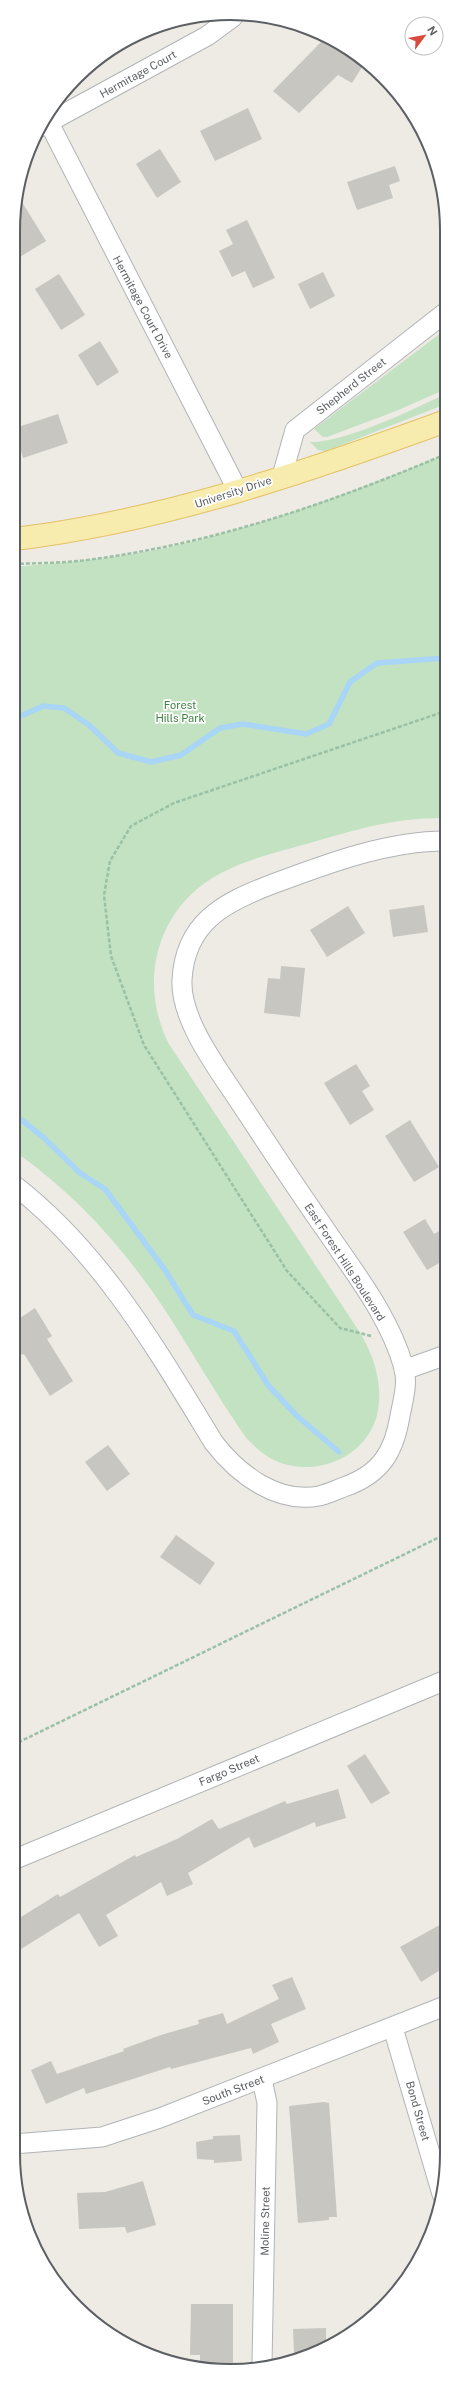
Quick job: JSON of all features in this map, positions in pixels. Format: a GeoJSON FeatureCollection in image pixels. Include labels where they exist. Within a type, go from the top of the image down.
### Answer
{"type":"FeatureCollection","features":[{"type":"Feature","properties":{"kind":"main road","name":"University Drive"},"geometry":{"type":"LineString","coordinates":[[20,539],[151,516],[340,460],[440,423]]}},
{"type":"Feature","properties":{"kind":"street","name":"Hermitage Court"},"geometry":{"type":"LineString","coordinates":[[50,122],[207,36],[228,20]]}},
{"type":"Feature","properties":{"kind":"street","name":"Hermitage Court Drive"},"geometry":{"type":"LineString","coordinates":[[46,129],[238,491]]}},
{"type":"Feature","properties":{"kind":"street","name":"Shepherd Street"},"geometry":{"type":"LineString","coordinates":[[282,476],[295,430],[440,317]]}},
{"type":"Feature","properties":{"kind":"street","name":"East Forest Hills Boulevard"},"geometry":{"type":"LineString","coordinates":[[20,1190],[67,1232],[96,1265],[130,1310],[214,1443],[229,1462],[251,1478],[267,1487],[285,1494],[319,1496],[351,1485],[370,1474],[384,1462],[393,1447],[406,1384],[404,1370],[397,1348],[363,1285],[216,1066],[190,1020],[182,982],[188,948],[205,921],[216,911],[248,894],[316,867],[393,846],[440,842]]}},
{"type":"Feature","properties":{"kind":"street"},"geometry":{"type":"LineString","coordinates":[[404,1370],[440,1357]]}},
{"type":"Feature","properties":{"kind":"street","name":"Fargo Street"},"geometry":{"type":"LineString","coordinates":[[20,1857],[440,1682]]}},
{"type":"Feature","properties":{"kind":"street","name":"South Street"},"geometry":{"type":"LineString","coordinates":[[20,2143],[102,2137],[160,2118],[393,2028],[440,2008]]}},
{"type":"Feature","properties":{"kind":"street","name":"Bond Street"},"geometry":{"type":"LineString","coordinates":[[393,2028],[438,2181]]}},
{"type":"Feature","properties":{"kind":"street","name":"Moline Street"},"geometry":{"type":"LineString","coordinates":[[262,2079],[267,2104],[262,2361]]}},
{"type":"Feature","properties":{"kind":"path"},"geometry":{"type":"LineString","coordinates":[[20,564],[86,560],[191,542],[291,513],[440,456]]}},
{"type":"Feature","properties":{"kind":"path"},"geometry":{"type":"LineString","coordinates":[[397,1348],[373,1337],[340,1328],[282,1264],[144,1045],[111,956],[104,895],[110,861],[131,826],[168,806],[440,713]]}},
{"type":"Feature","properties":{"kind":"path"},"geometry":{"type":"LineString","coordinates":[[20,1742],[440,1537]]}},
{"type":"Feature","properties":{"kind":"green space"},"geometry":{"type":"Polygon","coordinates":[[[440,334],[440,392],[396,411],[327,437],[323,437],[314,429],[440,334]]]}},
{"type":"Feature","properties":{"kind":"green space"},"geometry":{"type":"Polygon","coordinates":[[[440,397],[440,406],[326,451],[318,450],[310,442],[325,441],[341,437],[398,416],[440,397]]]}},
{"type":"Feature","properties":{"kind":"green space","name":"Forest Hills Park"},"geometry":{"type":"Polygon","coordinates":[[[440,456],[440,818],[395,822],[362,828],[266,855],[221,873],[199,887],[181,905],[168,925],[159,948],[155,971],[155,996],[159,1020],[169,1044],[359,1331],[373,1360],[378,1382],[379,1404],[377,1415],[371,1430],[362,1443],[350,1453],[337,1460],[322,1465],[307,1467],[291,1466],[268,1457],[247,1439],[159,1301],[128,1259],[75,1201],[56,1183],[20,1156],[20,566],[81,561],[148,552],[191,542],[256,524],[384,479],[440,456]]]}},
{"type":"Feature","properties":{"kind":"building"},"geometry":{"type":"Polygon","coordinates":[[[321,42],[348,56],[362,67],[352,83],[338,75],[299,113],[273,91],[321,42]]]}},
{"type":"Feature","properties":{"kind":"building"},"geometry":{"type":"Polygon","coordinates":[[[248,108],[262,139],[215,161],[200,131],[248,108]]]}},
{"type":"Feature","properties":{"kind":"building"},"geometry":{"type":"Polygon","coordinates":[[[160,149],[181,182],[157,198],[136,164],[160,149]]]}},
{"type":"Feature","properties":{"kind":"building"},"geometry":{"type":"Polygon","coordinates":[[[395,166],[400,181],[389,185],[393,198],[357,210],[347,182],[395,166]]]}},
{"type":"Feature","properties":{"kind":"building"},"geometry":{"type":"Polygon","coordinates":[[[22,202],[46,241],[20,257],[20,216],[22,202]]]}},
{"type":"Feature","properties":{"kind":"building"},"geometry":{"type":"Polygon","coordinates":[[[247,220],[275,278],[253,288],[245,271],[232,277],[219,251],[233,244],[226,230],[247,220]]]}},
{"type":"Feature","properties":{"kind":"building"},"geometry":{"type":"Polygon","coordinates":[[[323,272],[335,296],[310,309],[298,284],[323,272]]]}},
{"type":"Feature","properties":{"kind":"building"},"geometry":{"type":"Polygon","coordinates":[[[59,274],[85,315],[61,330],[35,289],[59,274]]]}},
{"type":"Feature","properties":{"kind":"building"},"geometry":{"type":"Polygon","coordinates":[[[100,341],[119,372],[97,386],[78,355],[100,341]]]}},
{"type":"Feature","properties":{"kind":"building"},"geometry":{"type":"Polygon","coordinates":[[[58,414],[68,443],[23,458],[20,447],[20,426],[58,414]]]}},
{"type":"Feature","properties":{"kind":"building"},"geometry":{"type":"Polygon","coordinates":[[[424,905],[428,932],[393,937],[389,910],[424,905]]]}},
{"type":"Feature","properties":{"kind":"building"},"geometry":{"type":"Polygon","coordinates":[[[348,906],[365,933],[327,957],[310,930],[348,906]]]}},
{"type":"Feature","properties":{"kind":"building"},"geometry":{"type":"Polygon","coordinates":[[[281,966],[305,968],[300,1017],[264,1013],[268,978],[280,979],[281,966]]]}},
{"type":"Feature","properties":{"kind":"building"},"geometry":{"type":"Polygon","coordinates":[[[356,1064],[370,1086],[362,1091],[374,1110],[350,1125],[324,1083],[356,1064]]]}},
{"type":"Feature","properties":{"kind":"building"},"geometry":{"type":"Polygon","coordinates":[[[410,1120],[439,1167],[414,1182],[385,1136],[410,1120]]]}},
{"type":"Feature","properties":{"kind":"building"},"geometry":{"type":"Polygon","coordinates":[[[425,1219],[434,1234],[440,1230],[440,1262],[427,1270],[403,1232],[425,1219]]]}},
{"type":"Feature","properties":{"kind":"building"},"geometry":{"type":"Polygon","coordinates":[[[35,1308],[52,1336],[47,1339],[73,1381],[50,1396],[24,1354],[22,1355],[20,1352],[20,1318],[35,1308]]]}},
{"type":"Feature","properties":{"kind":"building"},"geometry":{"type":"Polygon","coordinates":[[[108,1445],[130,1474],[107,1491],[85,1462],[108,1445]]]}},
{"type":"Feature","properties":{"kind":"building"},"geometry":{"type":"Polygon","coordinates":[[[176,1535],[215,1563],[200,1585],[160,1557],[176,1535]]]}},
{"type":"Feature","properties":{"kind":"building"},"geometry":{"type":"Polygon","coordinates":[[[365,1754],[390,1793],[371,1804],[347,1766],[365,1754]]]}},
{"type":"Feature","properties":{"kind":"building"},"geometry":{"type":"Polygon","coordinates":[[[338,1789],[346,1818],[316,1827],[315,1822],[254,1848],[249,1837],[188,1873],[193,1884],[167,1896],[161,1882],[106,1915],[118,1936],[99,1947],[79,1913],[20,1950],[20,1918],[58,1894],[60,1897],[135,1855],[136,1857],[177,1839],[212,1819],[219,1829],[285,1801],[287,1804],[338,1789]]]}},
{"type":"Feature","properties":{"kind":"building"},"geometry":{"type":"Polygon","coordinates":[[[440,1925],[440,1970],[421,1982],[400,1947],[440,1925]]]}},
{"type":"Feature","properties":{"kind":"building"},"geometry":{"type":"Polygon","coordinates":[[[292,1977],[306,2009],[271,2024],[279,2042],[253,2054],[251,2048],[171,2069],[170,2067],[86,2094],[84,2088],[46,2104],[31,2070],[51,2061],[57,2074],[124,2051],[123,2049],[161,2035],[199,2024],[198,2020],[223,2013],[227,2024],[279,1999],[272,1985],[292,1977]]]}},
{"type":"Feature","properties":{"kind":"building"},"geometry":{"type":"Polygon","coordinates":[[[324,2102],[329,2103],[337,2217],[329,2217],[329,2220],[298,2223],[289,2106],[324,2102]]]}},
{"type":"Feature","properties":{"kind":"building"},"geometry":{"type":"Polygon","coordinates":[[[240,2135],[242,2161],[214,2163],[214,2160],[197,2159],[196,2142],[213,2139],[213,2136],[240,2135]]]}},
{"type":"Feature","properties":{"kind":"building"},"geometry":{"type":"Polygon","coordinates":[[[143,2181],[156,2225],[127,2233],[125,2227],[79,2229],[77,2193],[105,2192],[143,2181]]]}},
{"type":"Feature","properties":{"kind":"building"},"geometry":{"type":"Polygon","coordinates":[[[191,2304],[233,2304],[233,2364],[216,2364],[200,2362],[200,2355],[190,2355],[191,2304]]]}},
{"type":"Feature","properties":{"kind":"building"},"geometry":{"type":"Polygon","coordinates":[[[326,2328],[326,2340],[298,2353],[294,2353],[293,2329],[326,2328]]]}},
{"type":"Feature","properties":{"kind":"waterway"},"geometry":{"type":"LineString","coordinates":[[20,716],[43,706],[64,708],[89,725],[118,753],[151,762],[181,755],[220,728],[243,724],[306,734],[329,724],[350,682],[377,663],[440,658]]}},
{"type":"Feature","properties":{"kind":"waterway"},"geometry":{"type":"LineString","coordinates":[[20,1119],[43,1137],[80,1173],[105,1189],[165,1270],[193,1315],[234,1331],[268,1385],[296,1415],[339,1452]]}}]}
